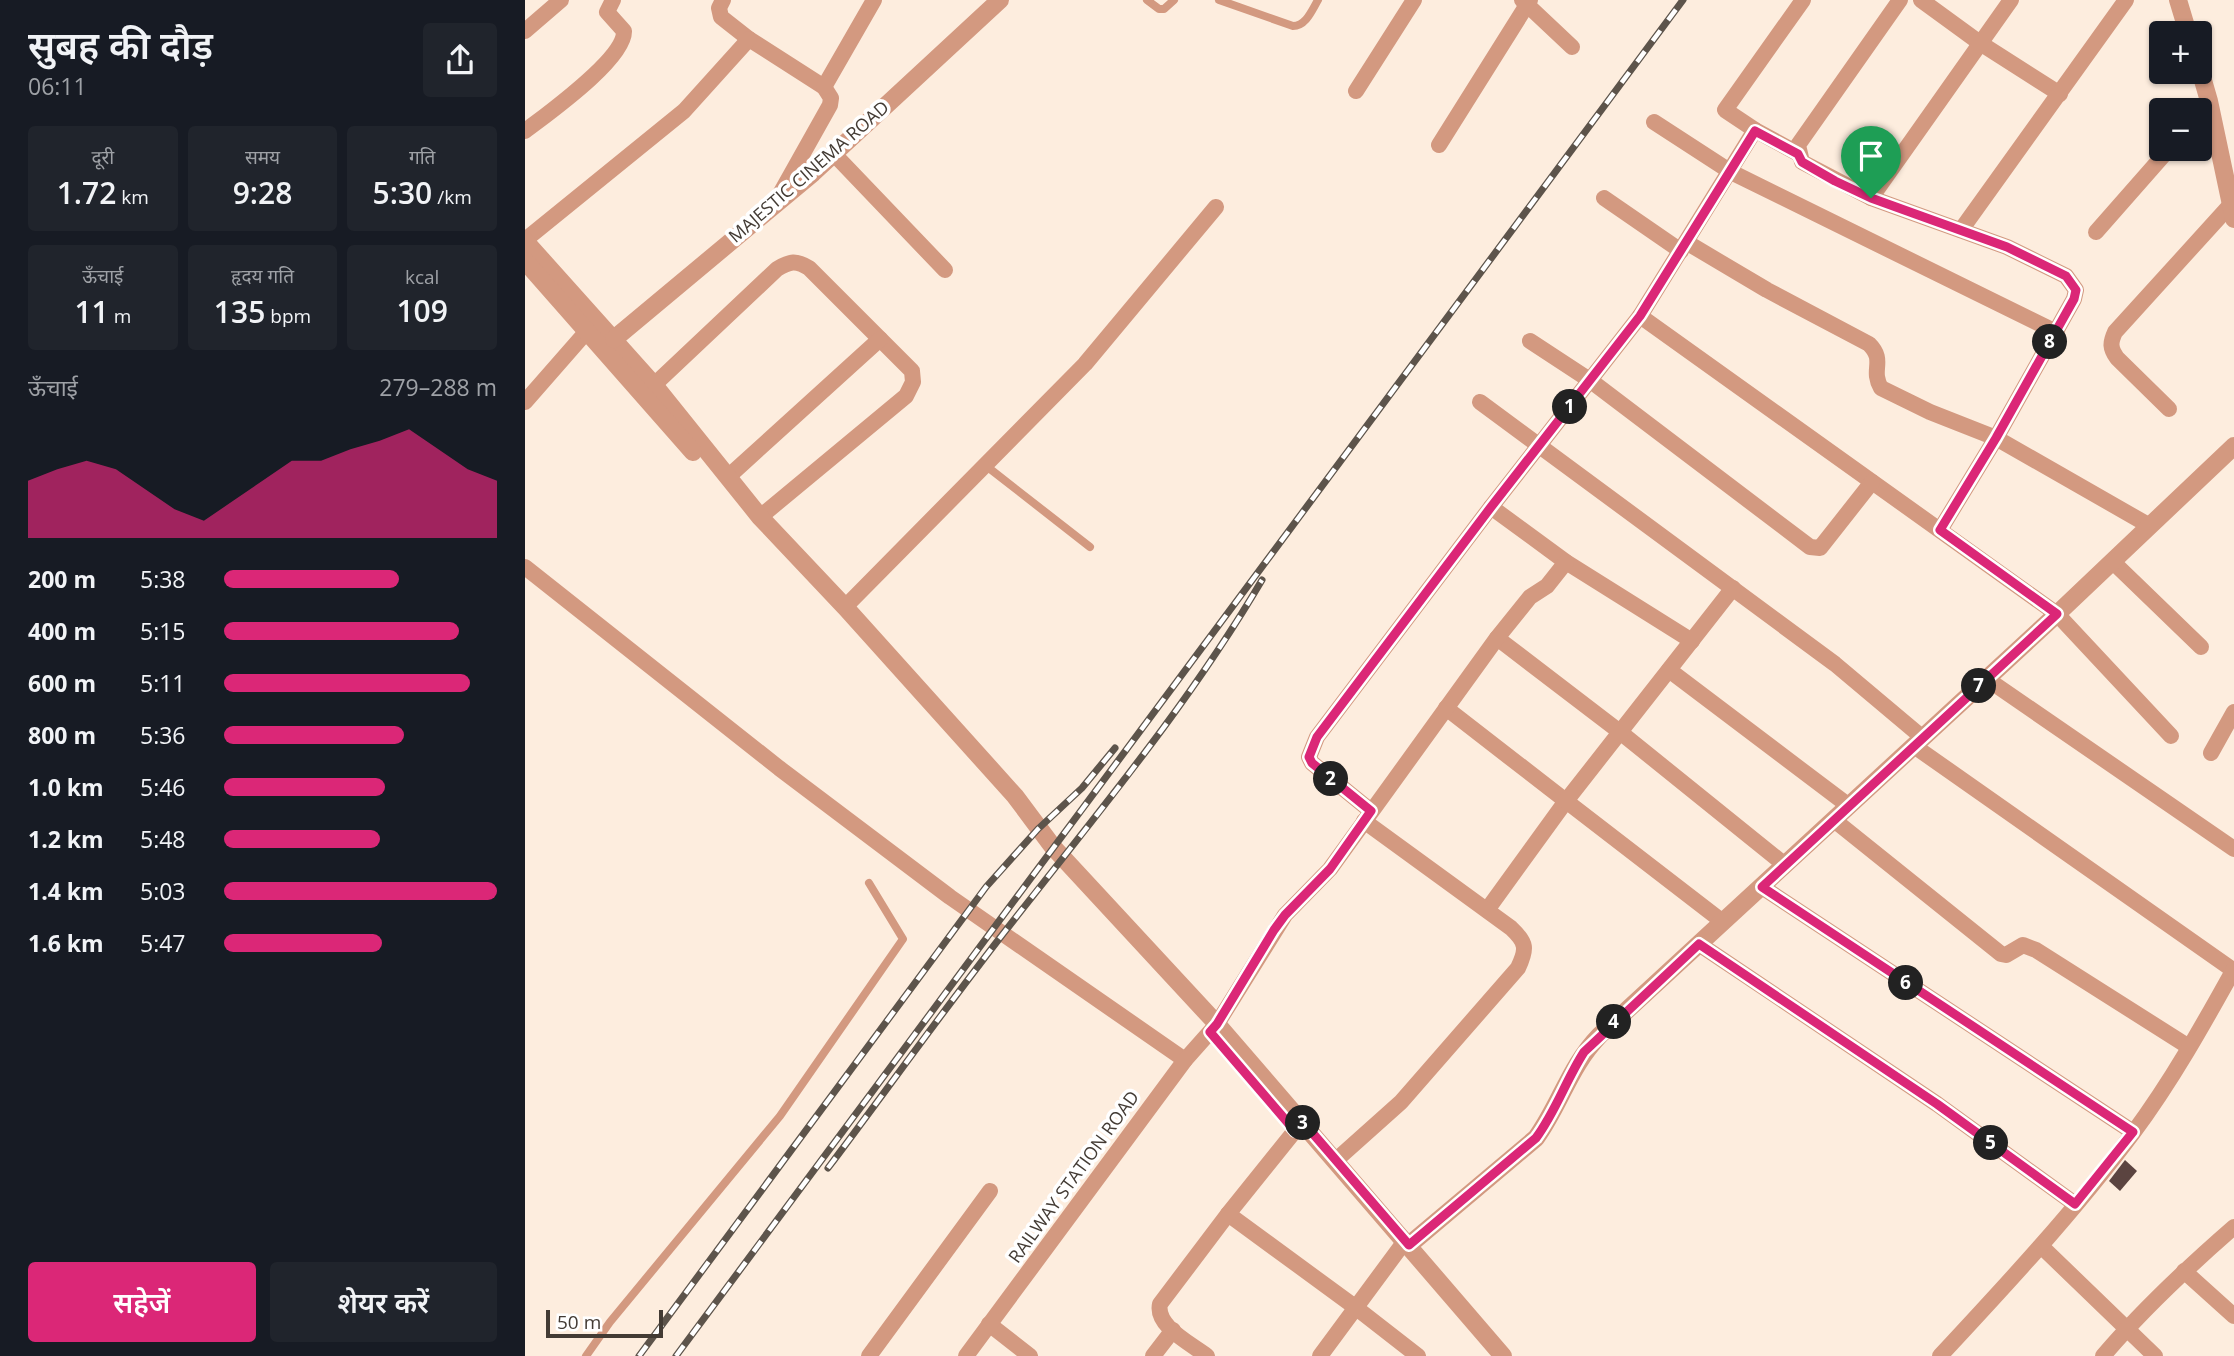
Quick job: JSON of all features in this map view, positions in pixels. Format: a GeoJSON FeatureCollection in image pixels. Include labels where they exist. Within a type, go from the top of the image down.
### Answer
{"type":"FeatureCollection","features":[{"type":"Feature","properties":{"kind":"street"},"geometry":{"type":"LineString","coordinates":[[525,31],[561,0]]}},
{"type":"Feature","properties":{"kind":"street"},"geometry":{"type":"LineString","coordinates":[[525,131],[581,87],[623,43],[624,32],[607,12],[613,0]]}},
{"type":"Feature","properties":{"kind":"street"},"geometry":{"type":"LineString","coordinates":[[723,0],[719,8],[721,17],[749,39],[824,87],[831,98],[830,106],[774,205]]}},
{"type":"Feature","properties":{"kind":"street"},"geometry":{"type":"LineString","coordinates":[[824,87],[874,0]]}},
{"type":"Feature","properties":{"kind":"street","name":"MAJESTIC CINEMA ROAD"},"geometry":{"type":"LineString","coordinates":[[614,339],[834,154],[1000,0]]}},
{"type":"Feature","properties":{"kind":"street"},"geometry":{"type":"LineString","coordinates":[[1356,91],[1414,0]]}},
{"type":"Feature","properties":{"kind":"street"},"geometry":{"type":"LineString","coordinates":[[1798,154],[1755,131],[1725,110],[1803,0]]}},
{"type":"Feature","properties":{"kind":"street"},"geometry":{"type":"LineString","coordinates":[[1900,0],[1798,145],[1802,162],[1871,198],[2007,247],[2066,276],[2076,290],[2074,299],[1996,438],[1940,530]]}},
{"type":"Feature","properties":{"kind":"street"},"geometry":{"type":"LineString","coordinates":[[1921,0],[1980,43],[2060,94]]}},
{"type":"Feature","properties":{"kind":"street"},"geometry":{"type":"LineString","coordinates":[[1871,198],[2011,0]]}},
{"type":"Feature","properties":{"kind":"street"},"geometry":{"type":"LineString","coordinates":[[1961,230],[2126,0]]}},
{"type":"Feature","properties":{"kind":"street"},"geometry":{"type":"LineString","coordinates":[[2178,0],[2184,21]]}},
{"type":"Feature","properties":{"kind":"street"},"geometry":{"type":"LineString","coordinates":[[1439,145],[1527,1],[1571,47]]}},
{"type":"Feature","properties":{"kind":"street"},"geometry":{"type":"LineString","coordinates":[[749,39],[684,111],[525,240],[592,325],[792,564],[1012,807],[1093,906],[1214,1028]]}},
{"type":"Feature","properties":{"kind":"street"},"geometry":{"type":"LineString","coordinates":[[1654,122],[1731,172],[2056,332]]}},
{"type":"Feature","properties":{"kind":"street"},"geometry":{"type":"LineString","coordinates":[[1335,1161],[1401,1102],[1518,968],[1524,955],[1522,937],[1367,816],[1312,763],[1309,757],[1311,747],[1491,507],[1640,316],[1755,131]]}},
{"type":"Feature","properties":{"kind":"street"},"geometry":{"type":"LineString","coordinates":[[2169,410],[2117,359],[2111,350],[2110,342],[2115,332],[2233,209],[2212,134]]}},
{"type":"Feature","properties":{"kind":"street"},"geometry":{"type":"LineString","coordinates":[[834,154],[945,270]]}},
{"type":"Feature","properties":{"kind":"street"},"geometry":{"type":"LineString","coordinates":[[2096,232],[2158,161]]}},
{"type":"Feature","properties":{"kind":"street"},"geometry":{"type":"LineString","coordinates":[[1604,198],[1684,246],[1869,344],[1876,351],[1879,360],[1875,373],[1881,388],[1930,412],[1996,438],[2150,526]]}},
{"type":"Feature","properties":{"kind":"street"},"geometry":{"type":"LineString","coordinates":[[845,607],[1085,364],[1216,207]]}},
{"type":"Feature","properties":{"kind":"street"},"geometry":{"type":"LineString","coordinates":[[525,261],[592,325],[614,339],[760,517],[1015,796],[1053,847],[1503,1356]]}},
{"type":"Feature","properties":{"kind":"street"},"geometry":{"type":"LineString","coordinates":[[654,385],[768,278],[789,262],[799,262],[809,268],[912,371],[911,388],[897,404],[760,517]]}},
{"type":"Feature","properties":{"kind":"street"},"geometry":{"type":"LineString","coordinates":[[1640,316],[2057,614],[2171,736]]}},
{"type":"Feature","properties":{"kind":"street"},"geometry":{"type":"LineString","coordinates":[[525,402],[592,325]]}},
{"type":"Feature","properties":{"kind":"street"},"geometry":{"type":"LineString","coordinates":[[729,476],[880,339]]}},
{"type":"Feature","properties":{"kind":"street"},"geometry":{"type":"LineString","coordinates":[[1530,341],[1591,381],[1815,548],[1823,545],[1872,482]]}},
{"type":"Feature","properties":{"kind":"street"},"geometry":{"type":"LineString","coordinates":[[1480,402],[1835,664],[1918,742],[2234,969],[2189,1047],[2133,1132],[2041,1246],[1940,1356]]}},
{"type":"Feature","properties":{"kind":"street"},"geometry":{"type":"LineString","coordinates":[[1320,1356],[1404,1245],[1536,1138],[1548,1121],[1584,1052],[2113,562],[2234,446]]}},
{"type":"Feature","properties":{"kind":"street"},"geometry":{"type":"LineString","coordinates":[[1491,507],[1566,562],[1692,641]]}},
{"type":"Feature","properties":{"kind":"street","name":"RAILWAY STATION ROAD"},"geometry":{"type":"LineString","coordinates":[[966,1356],[1185,1060],[1214,1028],[1285,915],[1330,869],[1497,638],[1530,597],[1547,586],[1566,562]]}},
{"type":"Feature","properties":{"kind":"street"},"geometry":{"type":"LineString","coordinates":[[2113,562],[2201,647]]}},
{"type":"Feature","properties":{"kind":"street"},"geometry":{"type":"LineString","coordinates":[[525,568],[779,768],[950,897],[1185,1060]]}},
{"type":"Feature","properties":{"kind":"street"},"geometry":{"type":"LineString","coordinates":[[1487,910],[1566,801],[1733,588]]}},
{"type":"Feature","properties":{"kind":"street"},"geometry":{"type":"LineString","coordinates":[[1497,638],[1621,732],[1785,865]]}},
{"type":"Feature","properties":{"kind":"street"},"geometry":{"type":"LineString","coordinates":[[1669,670],[1849,806]]}},
{"type":"Feature","properties":{"kind":"street"},"geometry":{"type":"LineString","coordinates":[[1987,679],[2234,849]]}},
{"type":"Feature","properties":{"kind":"street"},"geometry":{"type":"LineString","coordinates":[[1446,708],[1723,922]]}},
{"type":"Feature","properties":{"kind":"street"},"geometry":{"type":"LineString","coordinates":[[2211,753],[2234,712]]}},
{"type":"Feature","properties":{"kind":"street"},"geometry":{"type":"LineString","coordinates":[[1834,820],[2001,954],[2006,955],[2023,946],[2036,950],[2189,1047]]}},
{"type":"Feature","properties":{"kind":"street"},"geometry":{"type":"LineString","coordinates":[[1762,887],[2133,1132]]}},
{"type":"Feature","properties":{"kind":"street"},"geometry":{"type":"LineString","coordinates":[[1699,944],[1937,1104],[2075,1204]]}},
{"type":"Feature","properties":{"kind":"street"},"geometry":{"type":"LineString","coordinates":[[1299,1127],[1335,1161],[1404,1245],[1488,1356]]}},
{"type":"Feature","properties":{"kind":"street"},"geometry":{"type":"LineString","coordinates":[[1206,1356],[1163,1321],[1158,1312],[1160,1304],[1227,1214],[1299,1127]]}},
{"type":"Feature","properties":{"kind":"street"},"geometry":{"type":"LineString","coordinates":[[869,1356],[990,1191]]}},
{"type":"Feature","properties":{"kind":"street"},"geometry":{"type":"LineString","coordinates":[[1227,1214],[1418,1356]]}},
{"type":"Feature","properties":{"kind":"street"},"geometry":{"type":"LineString","coordinates":[[2103,1356],[2126,1328],[2183,1271],[2234,1227]]}},
{"type":"Feature","properties":{"kind":"street"},"geometry":{"type":"LineString","coordinates":[[2041,1246],[2155,1356]]}},
{"type":"Feature","properties":{"kind":"street"},"geometry":{"type":"LineString","coordinates":[[2183,1271],[2234,1316]]}},
{"type":"Feature","properties":{"kind":"street"},"geometry":{"type":"LineString","coordinates":[[989,1325],[1030,1356]]}},
{"type":"Feature","properties":{"kind":"street"},"geometry":{"type":"LineString","coordinates":[[1153,1356],[1173,1330]]}},
{"type":"Feature","properties":{"kind":"lane"},"geometry":{"type":"LineString","coordinates":[[1147,0],[1159,9],[1164,9],[1174,0]]}},
{"type":"Feature","properties":{"kind":"lane"},"geometry":{"type":"LineString","coordinates":[[1219,0],[1293,26],[1299,26],[1304,21],[1318,0]]}},
{"type":"Feature","properties":{"kind":"lane"},"geometry":{"type":"LineString","coordinates":[[985,465],[1090,547]]}},
{"type":"Feature","properties":{"kind":"lane"},"geometry":{"type":"LineString","coordinates":[[586,1356],[652,1271],[780,1116],[903,939],[869,883]]}},
{"type":"Feature","properties":{"kind":"building"},"geometry":{"type":"Polygon","coordinates":[[[2125,1160],[2137,1171],[2120,1191],[2109,1181],[2125,1160]]]}},
{"type":"Feature","properties":{"kind":"railway"},"geometry":{"type":"LineString","coordinates":[[676,1356],[1683,0]]}},
{"type":"Feature","properties":{"kind":"railway"},"geometry":{"type":"LineString","coordinates":[[828,1168],[977,967],[1170,719],[1262,580]]}},
{"type":"Feature","properties":{"kind":"railway"},"geometry":{"type":"LineString","coordinates":[[639,1356],[986,887],[1038,829],[1082,788],[1115,748]]}},
{"type":"Feature","properties":{"kind":"route"},"geometry":{"type":"LineString","coordinates":[[1755,131],[1798,154],[1802,162],[1871,198],[2007,247],[2066,276],[2073,283],[2076,290],[2074,299],[1996,438],[1940,530],[2057,614],[1762,887],[2133,1132],[2075,1204],[1937,1104],[1699,944],[1599,1035],[1584,1052],[1548,1121],[1536,1138],[1409,1245],[1303,1122],[1295,1131],[1210,1032],[1274,930],[1330,869],[1371,811],[1312,763],[1309,757],[1311,747],[1491,507],[1640,316],[1755,131]]}}]}
